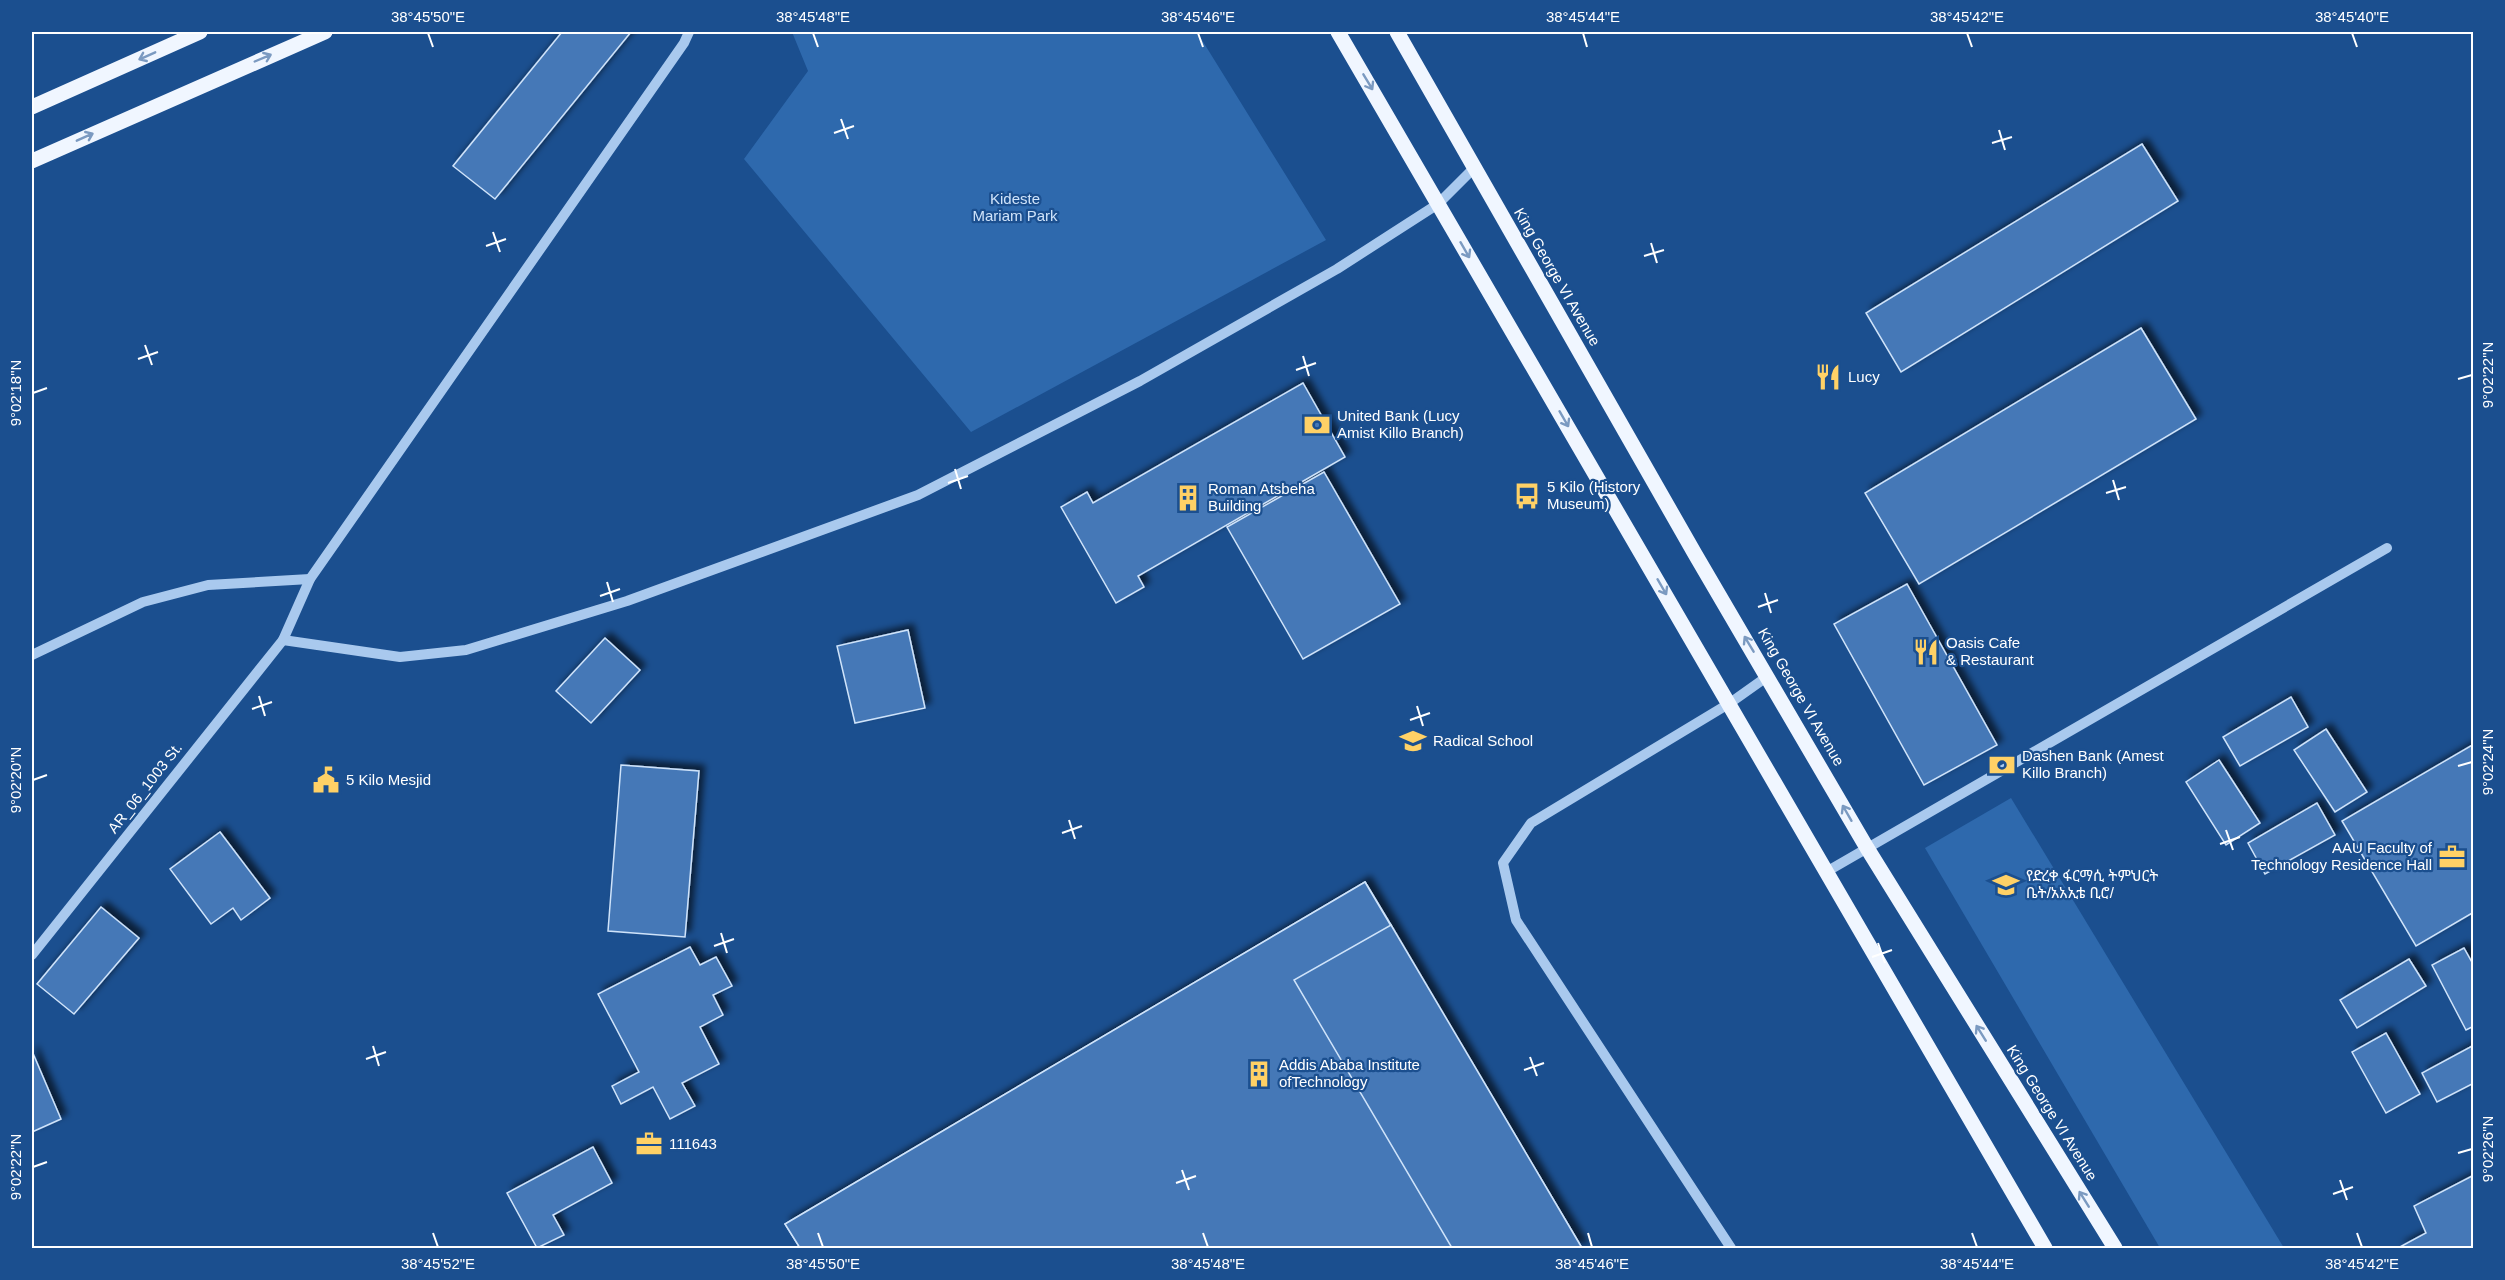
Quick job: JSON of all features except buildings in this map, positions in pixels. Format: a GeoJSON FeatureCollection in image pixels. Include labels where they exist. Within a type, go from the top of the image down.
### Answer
{"type":"FeatureCollection","features":[{"type":"Feature","properties":{"kind":"main road"},"geometry":{"type":"LineString","coordinates":[[32,108],[200,32]]}},
{"type":"Feature","properties":{"kind":"main road"},"geometry":{"type":"LineString","coordinates":[[32,161],[325,32]]}},
{"type":"Feature","properties":{"kind":"main road"},"geometry":{"type":"LineString","coordinates":[[1338,32],[2045,1248]]}},
{"type":"Feature","properties":{"kind":"main road","name":"King George VI Avenue"},"geometry":{"type":"LineString","coordinates":[[1397,32],[1695,554],[1867,848],[2115,1248]]}},
{"type":"Feature","properties":{"kind":"street","name":"AR_06_1003 St."},"geometry":{"type":"LineString","coordinates":[[32,955],[283,640],[310,579],[684,43],[689,32]]}},
{"type":"Feature","properties":{"kind":"street"},"geometry":{"type":"LineString","coordinates":[[283,640],[400,657],[466,651],[627,601],[918,495],[1140,381],[1337,269],[1438,204],[1474,168]]}},
{"type":"Feature","properties":{"kind":"street"},"geometry":{"type":"LineString","coordinates":[[1826,872],[2387,548]]}},
{"type":"Feature","properties":{"kind":"street"},"geometry":{"type":"LineString","coordinates":[[32,655],[143,602],[186,590],[208,585],[310,579]]}},
{"type":"Feature","properties":{"kind":"street"},"geometry":{"type":"LineString","coordinates":[[1731,1248],[1516,920],[1503,863],[1531,823],[1730,703],[1768,676]]}},
{"type":"Feature","properties":{"kind":"green space","name":"Kideste Mariam Park"},"geometry":{"type":"Polygon","coordinates":[[[792,32],[1197,32],[1326,240],[971,432],[744,159],[808,71],[792,32]]]}},
{"type":"Feature","properties":{"kind":"green space"},"geometry":{"type":"Polygon","coordinates":[[[2011,798],[2284,1248],[2160,1248],[1925,848],[2011,798]]]}},
{"type":"Feature","properties":{"kind":"place","name":"Lucy"},"geometry":{"type":"Point","coordinates":[1828,377]}},
{"type":"Feature","properties":{"kind":"place","name":"United Bank (Lucy Amist Killo Branch)"},"geometry":{"type":"Point","coordinates":[1317,425]}},
{"type":"Feature","properties":{"kind":"place","name":"5 Kilo (History Museum)"},"geometry":{"type":"Point","coordinates":[1527,496]}},
{"type":"Feature","properties":{"kind":"place","name":"Roman Atsbeha Building"},"geometry":{"type":"Point","coordinates":[1188,498]}},
{"type":"Feature","properties":{"kind":"place","name":"Oasis Cafe & Restaurant"},"geometry":{"type":"Point","coordinates":[1926,652]}},
{"type":"Feature","properties":{"kind":"place","name":"Radical School"},"geometry":{"type":"Point","coordinates":[1413,741]}},
{"type":"Feature","properties":{"kind":"place","name":"Dashen Bank (Amest Killo Branch)"},"geometry":{"type":"Point","coordinates":[2002,765]}},
{"type":"Feature","properties":{"kind":"place","name":"5 Kilo Mesjid"},"geometry":{"type":"Point","coordinates":[326,780]}},
{"type":"Feature","properties":{"kind":"place","name":"AAU Faculty of Technology Residence Hall"},"geometry":{"type":"Point","coordinates":[2452,857]}},
{"type":"Feature","properties":{"kind":"place","name":"የድረቀ ፋርማሲ ትምህርት ቤት/አአኢቴ ቢሮ/"},"geometry":{"type":"Point","coordinates":[2006,885]}},
{"type":"Feature","properties":{"kind":"place","name":"Addis Ababa Institute ofTechnology"},"geometry":{"type":"Point","coordinates":[1259,1074]}},
{"type":"Feature","properties":{"kind":"place","name":"111643"},"geometry":{"type":"Point","coordinates":[649,1144]}}]}
